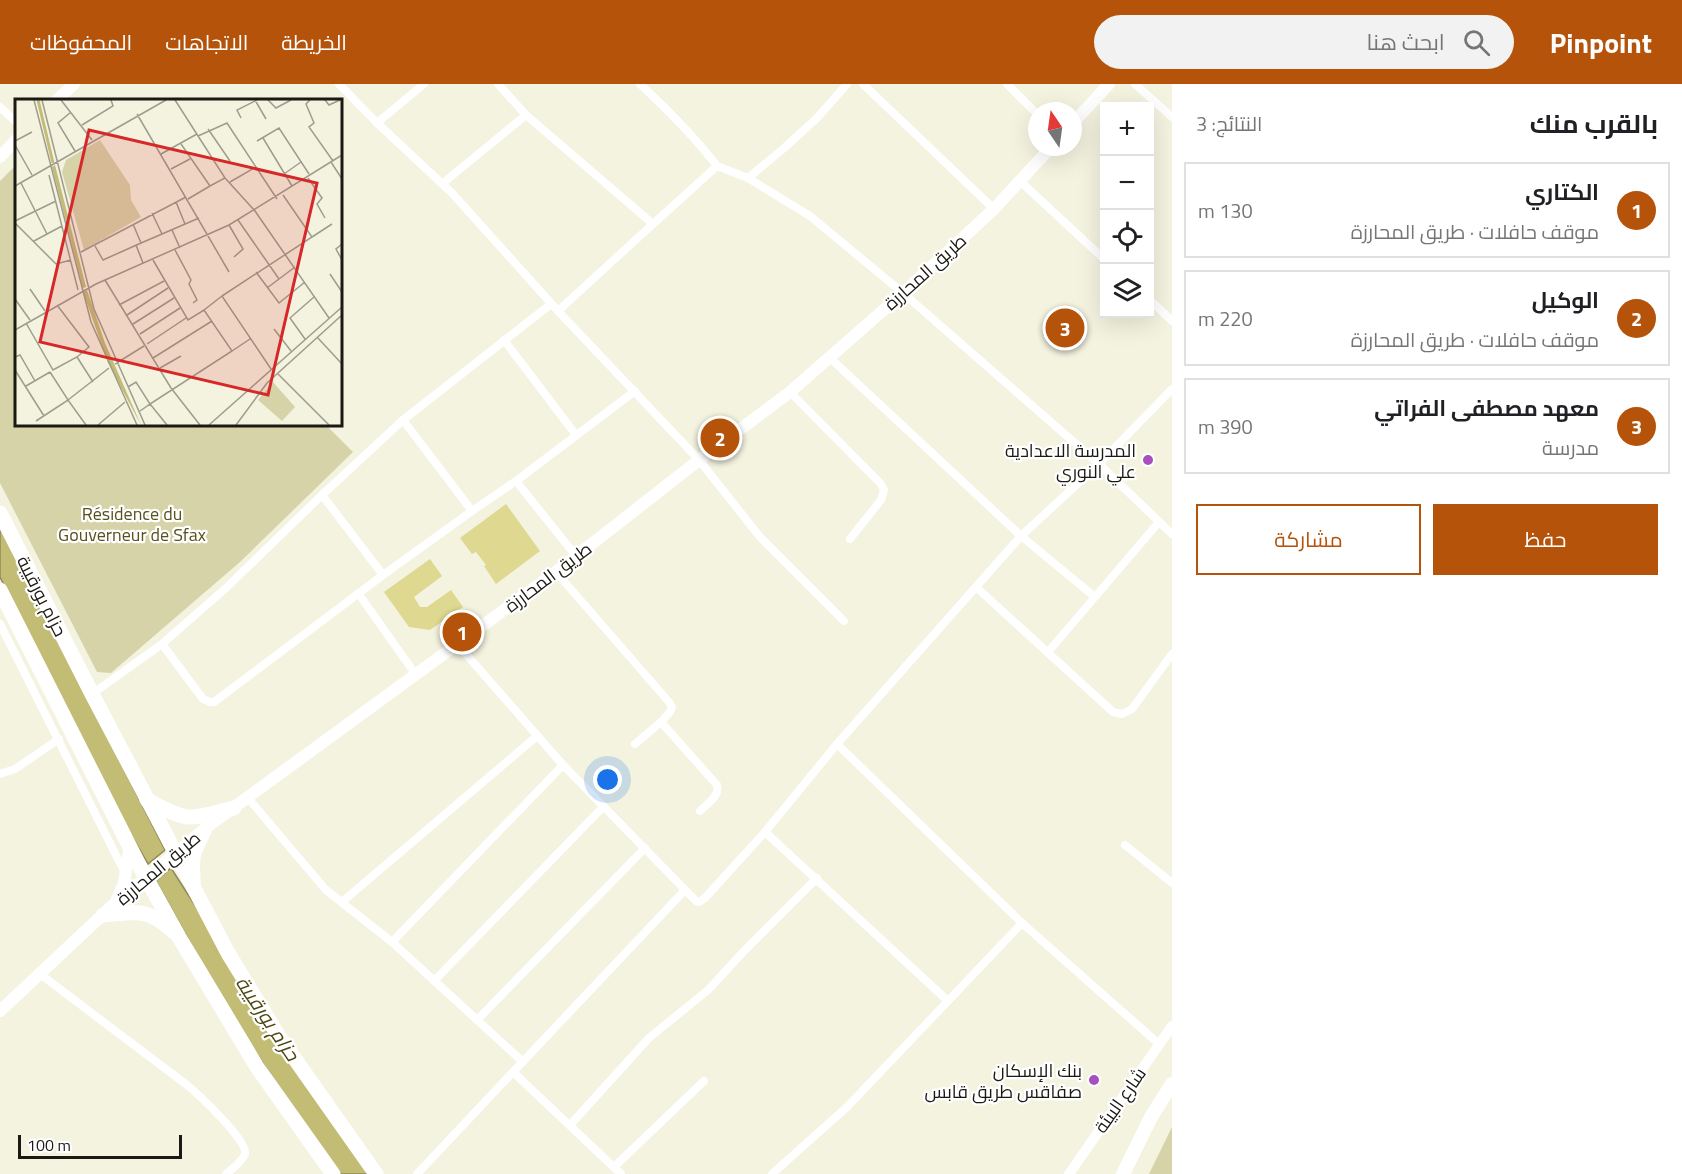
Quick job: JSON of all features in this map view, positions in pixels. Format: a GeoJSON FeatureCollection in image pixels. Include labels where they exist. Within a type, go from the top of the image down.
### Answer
{"type":"FeatureCollection","features":[{"type":"Feature","properties":{"kind":"highway","name":"حزام بورقيبة"},"geometry":{"type":"LineString","coordinates":[[0,513],[147,800],[173,856],[278,1035],[376,1174]]}},
{"type":"Feature","properties":{"kind":"highway","name":"حزام بورقيبة"},"geometry":{"type":"LineString","coordinates":[[0,590],[130,846],[179,937],[256,1067],[333,1174]]}},
{"type":"Feature","properties":{"kind":"highway"},"geometry":{"type":"LineString","coordinates":[[147,800],[188,817],[234,808]]}},
{"type":"Feature","properties":{"kind":"highway"},"geometry":{"type":"LineString","coordinates":[[108,910],[145,913],[167,926],[179,937]]}},
{"type":"Feature","properties":{"kind":"main road"},"geometry":{"type":"LineString","coordinates":[[58,99],[74,84]]}},
{"type":"Feature","properties":{"kind":"main road"},"geometry":{"type":"LineString","coordinates":[[1082,113],[1108,84]]}},
{"type":"Feature","properties":{"kind":"main road"},"geometry":{"type":"LineString","coordinates":[[0,157],[15,141]]}},
{"type":"Feature","properties":{"kind":"main road","name":"طريق المحارزة"},"geometry":{"type":"LineString","coordinates":[[0,1011],[108,910],[207,827],[458,645],[790,392],[994,209],[1043,156]]}},
{"type":"Feature","properties":{"kind":"main road"},"geometry":{"type":"LineString","coordinates":[[195,892],[195,854],[207,827]]}},
{"type":"Feature","properties":{"kind":"main road"},"geometry":{"type":"LineString","coordinates":[[108,910],[122,890],[130,846]]}},
{"type":"Feature","properties":{"kind":"main road"},"geometry":{"type":"LineString","coordinates":[[1123,1174],[1151,1117],[1172,1084]]}},
{"type":"Feature","properties":{"kind":"street"},"geometry":{"type":"LineString","coordinates":[[339,84],[377,123],[443,183],[551,304],[699,460],[760,537],[844,621]]}},
{"type":"Feature","properties":{"kind":"street"},"geometry":{"type":"LineString","coordinates":[[377,123],[424,84]]}},
{"type":"Feature","properties":{"kind":"street"},"geometry":{"type":"LineString","coordinates":[[498,84],[526,115],[653,224]]}},
{"type":"Feature","properties":{"kind":"street"},"geometry":{"type":"LineString","coordinates":[[640,84],[675,117],[717,166],[747,178],[810,216],[903,293],[1099,464],[1172,534]]}},
{"type":"Feature","properties":{"kind":"street"},"geometry":{"type":"LineString","coordinates":[[747,178],[817,118],[847,84]]}},
{"type":"Feature","properties":{"kind":"street"},"geometry":{"type":"LineString","coordinates":[[862,84],[994,209]]}},
{"type":"Feature","properties":{"kind":"street"},"geometry":{"type":"LineString","coordinates":[[1007,84],[1028,105]]}},
{"type":"Feature","properties":{"kind":"street"},"geometry":{"type":"LineString","coordinates":[[1135,84],[1172,117]]}},
{"type":"Feature","properties":{"kind":"street"},"geometry":{"type":"LineString","coordinates":[[0,107],[15,121]]}},
{"type":"Feature","properties":{"kind":"street"},"geometry":{"type":"LineString","coordinates":[[443,183],[526,115]]}},
{"type":"Feature","properties":{"kind":"street"},"geometry":{"type":"LineString","coordinates":[[558,311],[717,166]]}},
{"type":"Feature","properties":{"kind":"street"},"geometry":{"type":"LineString","coordinates":[[1020,181],[1100,255]]}},
{"type":"Feature","properties":{"kind":"street"},"geometry":{"type":"LineString","coordinates":[[92,694],[162,644],[241,574],[403,420],[551,304]]}},
{"type":"Feature","properties":{"kind":"street"},"geometry":{"type":"LineString","coordinates":[[1154,305],[1172,321]]}},
{"type":"Feature","properties":{"kind":"street"},"geometry":{"type":"LineString","coordinates":[[504,340],[576,435]]}},
{"type":"Feature","properties":{"kind":"street"},"geometry":{"type":"LineString","coordinates":[[829,357],[1021,536],[1095,597]]}},
{"type":"Feature","properties":{"kind":"street"},"geometry":{"type":"LineString","coordinates":[[458,645],[537,736],[603,807],[696,901],[702,901],[765,832],[837,744],[1021,536],[1099,464],[1172,389]]}},
{"type":"Feature","properties":{"kind":"street"},"geometry":{"type":"LineString","coordinates":[[162,644],[203,699],[214,702],[358,593],[516,481],[635,391]]}},
{"type":"Feature","properties":{"kind":"street"},"geometry":{"type":"LineString","coordinates":[[790,392],[881,484],[884,490],[880,500],[850,539]]}},
{"type":"Feature","properties":{"kind":"street"},"geometry":{"type":"LineString","coordinates":[[403,420],[472,511]]}},
{"type":"Feature","properties":{"kind":"street"},"geometry":{"type":"LineString","coordinates":[[516,481],[576,556]]}},
{"type":"Feature","properties":{"kind":"street"},"geometry":{"type":"LineString","coordinates":[[322,495],[383,575]]}},
{"type":"Feature","properties":{"kind":"street"},"geometry":{"type":"LineString","coordinates":[[1048,652],[1159,522]]}},
{"type":"Feature","properties":{"kind":"street"},"geometry":{"type":"LineString","coordinates":[[555,572],[672,707],[661,722],[635,744]]}},
{"type":"Feature","properties":{"kind":"street"},"geometry":{"type":"LineString","coordinates":[[976,587],[1113,712],[1122,714],[1132,710],[1172,654]]}},
{"type":"Feature","properties":{"kind":"street"},"geometry":{"type":"LineString","coordinates":[[358,593],[416,675]]}},
{"type":"Feature","properties":{"kind":"street"},"geometry":{"type":"LineString","coordinates":[[0,624],[126,875]]}},
{"type":"Feature","properties":{"kind":"street"},"geometry":{"type":"LineString","coordinates":[[661,722],[717,785],[717,795],[700,811]]}},
{"type":"Feature","properties":{"kind":"street"},"geometry":{"type":"LineString","coordinates":[[342,902],[537,736]]}},
{"type":"Feature","properties":{"kind":"street"},"geometry":{"type":"LineString","coordinates":[[0,774],[15,769],[59,739]]}},
{"type":"Feature","properties":{"kind":"street"},"geometry":{"type":"LineString","coordinates":[[837,744],[1022,923],[1159,1044]]}},
{"type":"Feature","properties":{"kind":"street"},"geometry":{"type":"LineString","coordinates":[[392,942],[563,765]]}},
{"type":"Feature","properties":{"kind":"street"},"geometry":{"type":"LineString","coordinates":[[248,798],[326,890],[392,942],[523,1062]]}},
{"type":"Feature","properties":{"kind":"street"},"geometry":{"type":"LineString","coordinates":[[434,981],[603,807]]}},
{"type":"Feature","properties":{"kind":"street"},"geometry":{"type":"LineString","coordinates":[[765,832],[948,1001]]}},
{"type":"Feature","properties":{"kind":"street"},"geometry":{"type":"LineString","coordinates":[[1125,845],[1172,883]]}},
{"type":"Feature","properties":{"kind":"street"},"geometry":{"type":"LineString","coordinates":[[477,1020],[645,848]]}},
{"type":"Feature","properties":{"kind":"street"},"geometry":{"type":"LineString","coordinates":[[570,1125],[650,1038],[708,990],[817,878]]}},
{"type":"Feature","properties":{"kind":"street"},"geometry":{"type":"LineString","coordinates":[[417,1174],[685,890]]}},
{"type":"Feature","properties":{"kind":"street"},"geometry":{"type":"LineString","coordinates":[[772,1174],[847,1107],[1022,923]]}},
{"type":"Feature","properties":{"kind":"street"},"geometry":{"type":"LineString","coordinates":[[40,974],[187,1085],[227,1125],[244,1144],[246,1150],[245,1155],[226,1174]]}},
{"type":"Feature","properties":{"kind":"street","name":"شارع البيئة"},"geometry":{"type":"LineString","coordinates":[[1069,1174],[1172,1026]]}},
{"type":"Feature","properties":{"kind":"street"},"geometry":{"type":"LineString","coordinates":[[513,1072],[621,1174]]}},
{"type":"Feature","properties":{"kind":"street"},"geometry":{"type":"LineString","coordinates":[[614,1167],[704,1081]]}},
{"type":"Feature","properties":{"kind":"green space","name":"Résidence du Gouverneur de Sfax"},"geometry":{"type":"Polygon","coordinates":[[[15,166],[15,426],[327,426],[353,452],[240,562],[111,673],[97,672],[0,483],[0,181],[15,166]]]}},
{"type":"Feature","properties":{"kind":"green space"},"geometry":{"type":"Polygon","coordinates":[[[1172,1127],[1172,1174],[1149,1174],[1172,1127]]]}},
{"type":"Feature","properties":{"kind":"shaded area"},"geometry":{"type":"Polygon","coordinates":[[[0,526],[165,850],[148,864],[123,821],[0,577],[0,526]]]}},
{"type":"Feature","properties":{"kind":"shaded area"},"geometry":{"type":"Polygon","coordinates":[[[171,868],[368,1174],[338,1174],[224,1003],[156,881],[171,868]]]}},
{"type":"Feature","properties":{"kind":"building"},"geometry":{"type":"Polygon","coordinates":[[[506,504],[540,551],[496,584],[476,552],[472,554],[460,538],[506,504]]]}},
{"type":"Feature","properties":{"kind":"building"},"geometry":{"type":"Polygon","coordinates":[[[430,559],[442,576],[414,597],[420,607],[427,607],[451,590],[463,607],[430,630],[409,627],[384,592],[430,559]]]}},
{"type":"Feature","properties":{"kind":"place","name":"معهد مصطفى الفراتي"},"geometry":{"type":"Point","coordinates":[1065,328]}},
{"type":"Feature","properties":{"kind":"place","name":"الوكيل"},"geometry":{"type":"Point","coordinates":[720,438]}},
{"type":"Feature","properties":{"kind":"place","name":"المدرسة الاعدادية علي النوري"},"geometry":{"type":"Point","coordinates":[1148,460]}},
{"type":"Feature","properties":{"kind":"place","name":"الكتاري"},"geometry":{"type":"Point","coordinates":[462,632]}},
{"type":"Feature","properties":{"kind":"place","name":"بنك الإسكان صفاقس طريق قابس"},"geometry":{"type":"Point","coordinates":[1094,1080]}}]}
